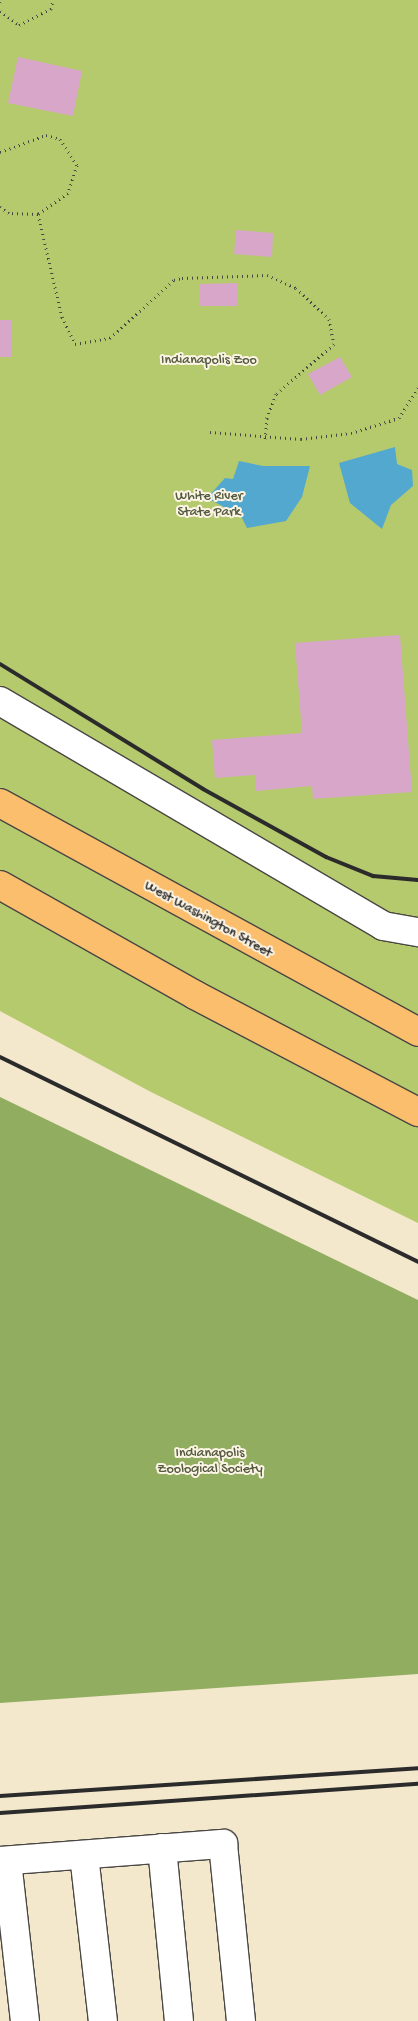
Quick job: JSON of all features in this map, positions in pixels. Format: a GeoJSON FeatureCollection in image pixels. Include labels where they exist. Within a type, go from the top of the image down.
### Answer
{"type":"FeatureCollection","features":[{"type":"Feature","properties":{"kind":"main road","name":"West Washington Street"},"geometry":{"type":"LineString","coordinates":[[0,803],[418,1032]]}},
{"type":"Feature","properties":{"kind":"main road"},"geometry":{"type":"LineString","coordinates":[[0,885],[195,995],[418,1112]]}},
{"type":"Feature","properties":{"kind":"lane"},"geometry":{"type":"LineString","coordinates":[[0,701],[383,926],[418,932]]}},
{"type":"Feature","properties":{"kind":"lane"},"geometry":{"type":"LineString","coordinates":[[25,2021],[4,1861],[223,1844],[241,2021]]}},
{"type":"Feature","properties":{"kind":"lane"},"geometry":{"type":"LineString","coordinates":[[162,1848],[179,2021]]}},
{"type":"Feature","properties":{"kind":"lane"},"geometry":{"type":"LineString","coordinates":[[84,1854],[103,2021]]}},
{"type":"Feature","properties":{"kind":"path"},"geometry":{"type":"LineString","coordinates":[[0,11],[19,25],[51,9],[53,0]]}},
{"type":"Feature","properties":{"kind":"path"},"geometry":{"type":"LineString","coordinates":[[0,152],[46,135],[60,139],[70,150],[77,164],[68,193],[38,214],[9,213],[0,207]]}},
{"type":"Feature","properties":{"kind":"path"},"geometry":{"type":"LineString","coordinates":[[38,214],[53,268],[62,316],[69,340],[97,343],[110,338],[174,280],[267,275],[296,288],[329,319],[334,344],[276,394],[266,418],[265,439]]}},
{"type":"Feature","properties":{"kind":"path"},"geometry":{"type":"LineString","coordinates":[[210,432],[265,439],[351,433],[399,418],[418,387]]}},
{"type":"Feature","properties":{"kind":"green space","name":"Indianapolis Zoo"},"geometry":{"type":"Polygon","coordinates":[[[0,0],[418,0],[418,1223],[151,1092],[0,1011],[0,0]]]}},
{"type":"Feature","properties":{"kind":"green space","name":"Indianapolis Zoological Society"},"geometry":{"type":"Polygon","coordinates":[[[0,1097],[418,1300],[418,1674],[0,1703],[0,1097]]]}},
{"type":"Feature","properties":{"kind":"water"},"geometry":{"type":"Polygon","coordinates":[[[395,447],[397,464],[412,470],[413,486],[391,505],[382,529],[350,503],[339,463],[395,447]]]}},
{"type":"Feature","properties":{"kind":"water"},"geometry":{"type":"Polygon","coordinates":[[[239,461],[263,466],[310,466],[302,497],[286,521],[247,528],[241,516],[207,498],[225,478],[233,479],[239,461]]]}},
{"type":"Feature","properties":{"kind":"building"},"geometry":{"type":"Polygon","coordinates":[[[18,57],[82,71],[73,116],[8,103],[18,57]]]}},
{"type":"Feature","properties":{"kind":"building"},"geometry":{"type":"Polygon","coordinates":[[[236,230],[273,233],[272,257],[234,254],[236,230]]]}},
{"type":"Feature","properties":{"kind":"building"},"geometry":{"type":"Polygon","coordinates":[[[237,283],[237,306],[200,306],[200,284],[237,283]]]}},
{"type":"Feature","properties":{"kind":"building"},"geometry":{"type":"Polygon","coordinates":[[[0,320],[11,320],[11,357],[0,357],[0,320]]]}},
{"type":"Feature","properties":{"kind":"building"},"geometry":{"type":"Polygon","coordinates":[[[340,357],[352,377],[320,395],[308,374],[340,357]]]}},
{"type":"Feature","properties":{"kind":"building"},"geometry":{"type":"Polygon","coordinates":[[[400,635],[412,792],[313,799],[312,786],[256,791],[255,775],[215,778],[212,740],[302,733],[295,643],[400,635]]]}},
{"type":"Feature","properties":{"kind":"railway"},"geometry":{"type":"LineString","coordinates":[[0,664],[203,789],[326,857],[373,876],[418,880]]}},
{"type":"Feature","properties":{"kind":"railway"},"geometry":{"type":"LineString","coordinates":[[0,1057],[418,1262]]}},
{"type":"Feature","properties":{"kind":"railway"},"geometry":{"type":"LineString","coordinates":[[0,1796],[418,1768]]}},
{"type":"Feature","properties":{"kind":"railway"},"geometry":{"type":"LineString","coordinates":[[0,1813],[418,1784]]}},
{"type":"Feature","properties":{"kind":"park label","name":"White River State Park"},"geometry":{"type":"Point","coordinates":[209,506]}}]}
